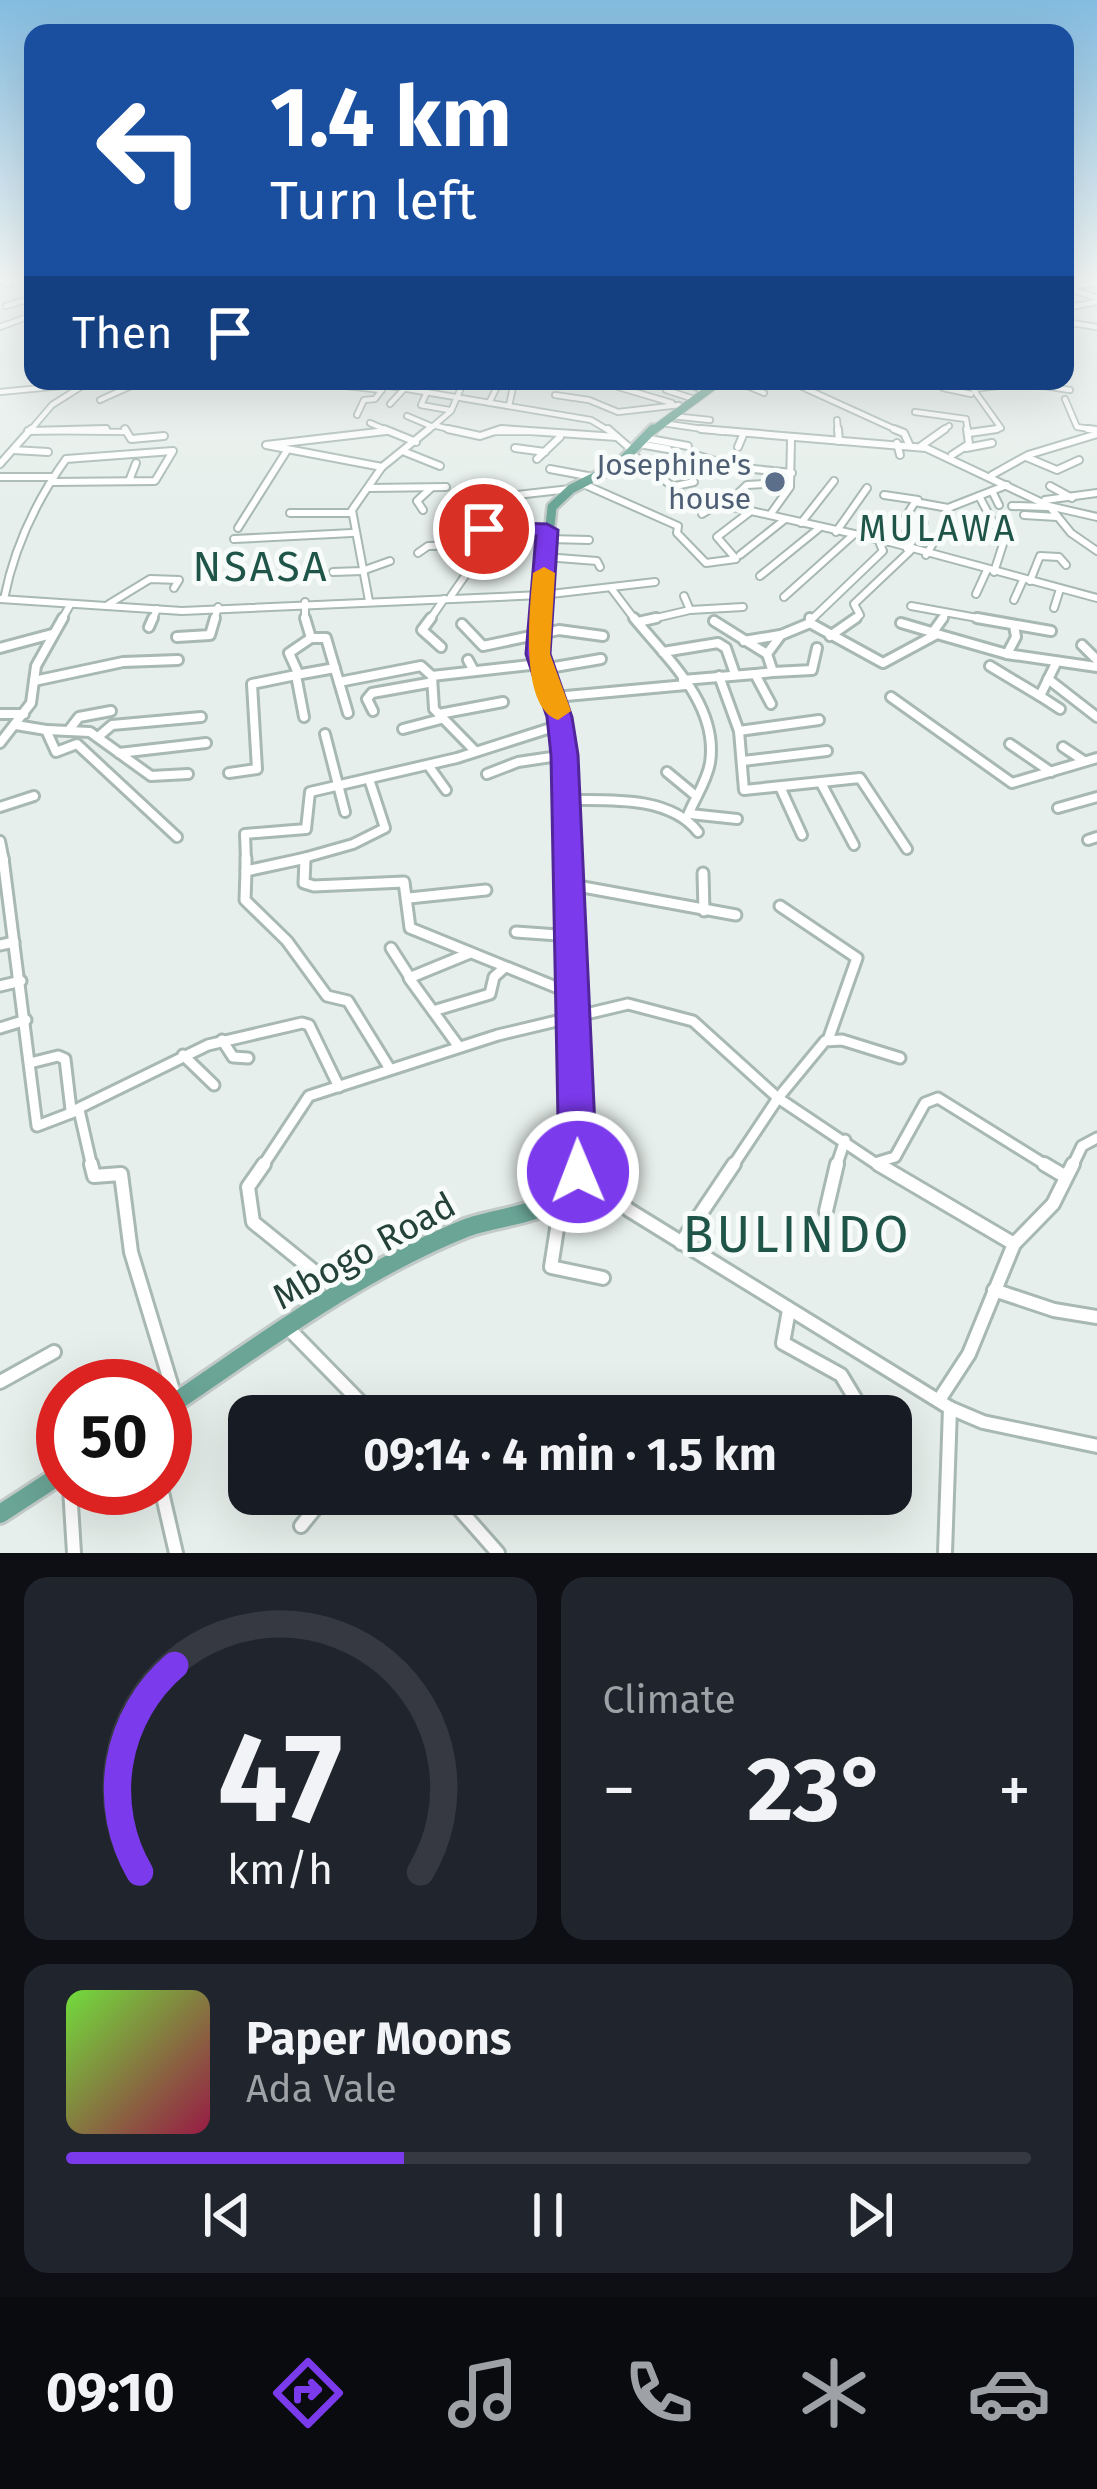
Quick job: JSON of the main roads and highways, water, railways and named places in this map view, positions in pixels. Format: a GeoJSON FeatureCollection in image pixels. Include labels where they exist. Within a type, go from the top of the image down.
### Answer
{"type":"FeatureCollection","features":[{"type":"Feature","properties":{"kind":"main road","name":"Mbogo Road"},"geometry":{"type":"LineString","coordinates":[[192,1392],[342,1294],[472,1225],[558,1202],[577,1180],[574,936],[565,755],[561,725],[541,667],[538,633],[547,534],[552,507],[696,396]]}},
{"type":"Feature","properties":{"kind":"main road"},"geometry":{"type":"LineString","coordinates":[[0,1514],[36,1491]]}},
{"type":"Feature","properties":{"kind":"place","name":"Josephine's house"},"geometry":{"type":"Point","coordinates":[775,482]}},
{"type":"Feature","properties":{"kind":"district","name":"MULAWA"},"geometry":{"type":"Point","coordinates":[938,529]}},
{"type":"Feature","properties":{"kind":"district","name":"NSASA"},"geometry":{"type":"Point","coordinates":[261,567]}},
{"type":"Feature","properties":{"kind":"district","name":"BULINDO"},"geometry":{"type":"Point","coordinates":[797,1235]}}]}
